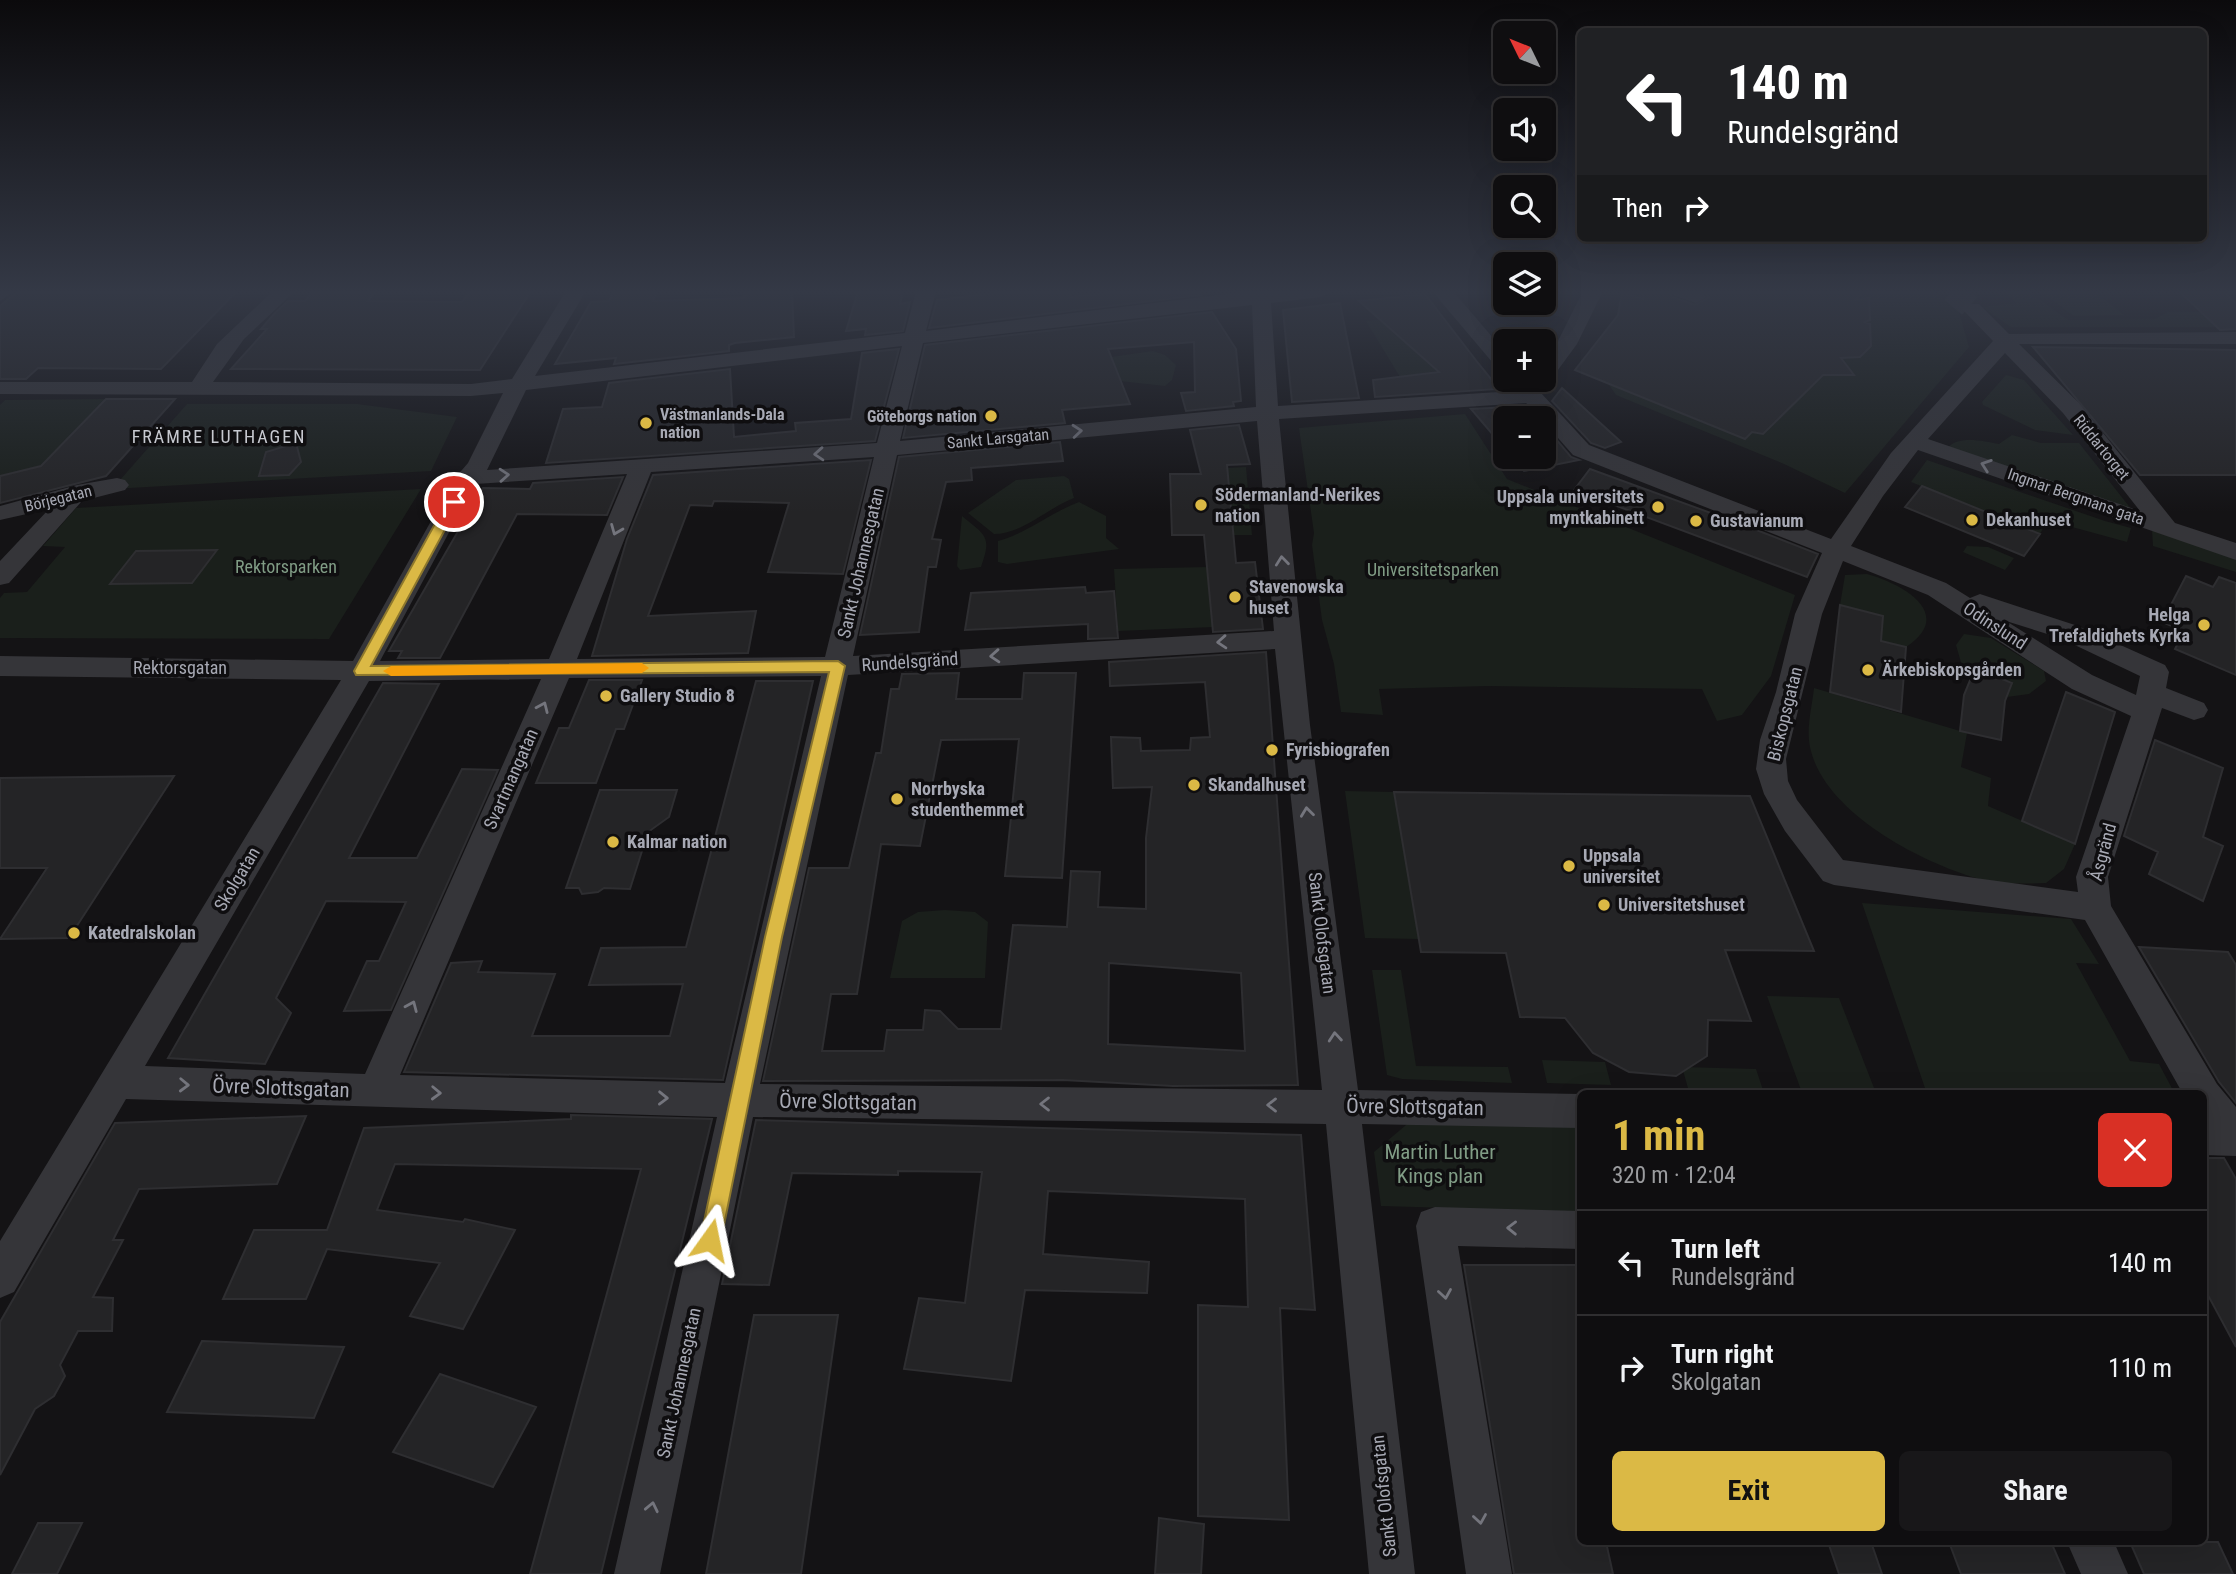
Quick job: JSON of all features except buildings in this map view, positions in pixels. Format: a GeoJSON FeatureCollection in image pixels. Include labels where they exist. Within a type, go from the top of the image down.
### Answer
{"type":"FeatureCollection","features":[{"type":"Feature","properties":{"kind":"street"},"geometry":{"type":"LineString","coordinates":[[200,387],[205,374],[213,364]]}},
{"type":"Feature","properties":{"kind":"street","name":"Skolgatan"},"geometry":{"type":"LineString","coordinates":[[513,384],[514,364]]}},
{"type":"Feature","properties":{"kind":"street","name":"Skolgatan"},"geometry":{"type":"LineString","coordinates":[[0,1278],[361,671],[467,478],[465,463],[526,364]]}},
{"type":"Feature","properties":{"kind":"street"},"geometry":{"type":"LineString","coordinates":[[0,388],[471,390],[683,364]]}},
{"type":"Feature","properties":{"kind":"street","name":"Sankt Johannesgatan"},"geometry":{"type":"LineString","coordinates":[[637,1574],[774,937],[908,364]]}},
{"type":"Feature","properties":{"kind":"street","name":"Sankt Olofsgatan"},"geometry":{"type":"LineString","coordinates":[[1265,364],[1296,725],[1359,1250],[1392,1574]]}},
{"type":"Feature","properties":{"kind":"street","name":"Biskopsgatan"},"geometry":{"type":"LineString","coordinates":[[1982,364],[1864,505],[1816,590],[1773,743],[1771,771],[1796,825],[1834,872],[2095,908]]}},
{"type":"Feature","properties":{"kind":"street","name":"Riddartorget"},"geometry":{"type":"LineString","coordinates":[[2027,364],[2071,408],[2166,527]]}},
{"type":"Feature","properties":{"kind":"street","name":"Sankt Larsgatan"},"geometry":{"type":"LineString","coordinates":[[467,478],[887,449],[1267,413],[1459,403],[1501,392]]}},
{"type":"Feature","properties":{"kind":"street","name":"Odinslund"},"geometry":{"type":"LineString","coordinates":[[1534,392],[1581,450],[1937,589],[2082,682],[2151,692]]}},
{"type":"Feature","properties":{"kind":"street","name":"Ingmar Bergmans gata"},"geometry":{"type":"LineString","coordinates":[[1916,442],[2236,552]]}},
{"type":"Feature","properties":{"kind":"street","name":"Svartmangatan"},"geometry":{"type":"LineString","coordinates":[[375,1091],[559,669],[642,466]]}},
{"type":"Feature","properties":{"kind":"street","name":"Börjegatan"},"geometry":{"type":"LineString","coordinates":[[0,513],[77,492],[117,485]]}},
{"type":"Feature","properties":{"kind":"street"},"geometry":{"type":"LineString","coordinates":[[0,577],[77,492]]}},
{"type":"Feature","properties":{"kind":"street"},"geometry":{"type":"LineString","coordinates":[[1937,589],[2070,632],[2151,692],[2194,710]]}},
{"type":"Feature","properties":{"kind":"street","name":"Rundelsgränd"},"geometry":{"type":"LineString","coordinates":[[361,671],[838,666],[1290,639]]}},
{"type":"Feature","properties":{"kind":"street","name":"Rektorsgatan"},"geometry":{"type":"LineString","coordinates":[[0,667],[361,671]]}},
{"type":"Feature","properties":{"kind":"street","name":"Åsgränd"},"geometry":{"type":"LineString","coordinates":[[2151,692],[2092,877],[2095,908],[2201,1090]]}},
{"type":"Feature","properties":{"kind":"street","name":"Övre Slottsgatan"},"geometry":{"type":"LineString","coordinates":[[116,1082],[740,1099],[1341,1105],[1577,1111]]}},
{"type":"Feature","properties":{"kind":"street","name":"Åsgränd"},"geometry":{"type":"LineString","coordinates":[[2207,1099],[2236,1136]]}},
{"type":"Feature","properties":{"kind":"street"},"geometry":{"type":"LineString","coordinates":[[2207,1137],[2236,1136]]}},
{"type":"Feature","properties":{"kind":"street"},"geometry":{"type":"LineString","coordinates":[[1489,1574],[1435,1226],[1577,1230]]}},
{"type":"Feature","properties":{"kind":"street"},"geometry":{"type":"LineString","coordinates":[[2092,1545],[2105,1574]]}},
{"type":"Feature","properties":{"kind":"green space"},"geometry":{"type":"Polygon","coordinates":[[[1114,364],[1176,365],[1172,380],[1165,386],[1120,381],[1114,364]]]}},
{"type":"Feature","properties":{"kind":"green space"},"geometry":{"type":"Polygon","coordinates":[[[1392,364],[1439,364],[1442,370],[1400,377],[1392,364]]]}},
{"type":"Feature","properties":{"kind":"green space"},"geometry":{"type":"Polygon","coordinates":[[[1616,364],[1954,364],[1845,493],[1784,464],[1616,395],[1605,379],[1616,364]]]}},
{"type":"Feature","properties":{"kind":"green space"},"geometry":{"type":"Polygon","coordinates":[[[2006,375],[2024,380],[2073,435],[2035,430],[1983,405],[1982,402],[2006,375]]]}},
{"type":"Feature","properties":{"kind":"green space"},"geometry":{"type":"Polygon","coordinates":[[[106,399],[81,425],[67,459],[0,476],[0,405],[5,400],[106,399]]]}},
{"type":"Feature","properties":{"kind":"green space"},"geometry":{"type":"Polygon","coordinates":[[[187,404],[357,404],[457,417],[431,471],[112,489],[187,404]]]}},
{"type":"Feature","properties":{"kind":"green space","name":"Universitetsparken"},"geometry":{"type":"Polygon","coordinates":[[[1465,414],[1493,457],[1493,469],[1501,469],[1507,479],[1795,595],[1771,676],[1742,715],[1717,721],[1702,689],[1487,686],[1379,689],[1383,715],[1341,712],[1334,664],[1322,620],[1312,545],[1314,533],[1299,428],[1465,414]]]}},
{"type":"Feature","properties":{"kind":"green space"},"geometry":{"type":"Polygon","coordinates":[[[2012,435],[2041,443],[2079,443],[2132,510],[1948,448],[1964,440],[1999,444],[2012,435]]]}},
{"type":"Feature","properties":{"kind":"green space"},"geometry":{"type":"Polygon","coordinates":[[[1927,460],[2131,528],[2127,542],[2061,524],[2045,525],[2040,534],[1911,482],[1927,460]]]}},
{"type":"Feature","properties":{"kind":"green space"},"geometry":{"type":"Polygon","coordinates":[[[1246,467],[1252,535],[1234,535],[1226,468],[1246,467]]]}},
{"type":"Feature","properties":{"kind":"green space"},"geometry":{"type":"Polygon","coordinates":[[[1064,476],[1069,479],[1074,498],[1015,530],[994,534],[968,513],[1016,480],[1064,476]]]}},
{"type":"Feature","properties":{"kind":"green space","name":"Rektorsparken"},"geometry":{"type":"Polygon","coordinates":[[[421,489],[329,639],[0,638],[0,598],[4,593],[27,592],[65,547],[43,546],[76,508],[421,489]]]}},
{"type":"Feature","properties":{"kind":"green space"},"geometry":{"type":"Polygon","coordinates":[[[1079,502],[1106,516],[1106,538],[1119,549],[1007,564],[998,562],[998,541],[1079,502]]]}},
{"type":"Feature","properties":{"kind":"green space"},"geometry":{"type":"Polygon","coordinates":[[[962,516],[985,537],[986,549],[981,567],[960,570],[957,566],[962,516]]]}},
{"type":"Feature","properties":{"kind":"green space"},"geometry":{"type":"Polygon","coordinates":[[[2152,530],[2236,554],[2236,572],[2153,546],[2152,530]]]}},
{"type":"Feature","properties":{"kind":"green space"},"geometry":{"type":"Polygon","coordinates":[[[1967,546],[1988,547],[2014,558],[2005,570],[1963,552],[1967,546]]]}},
{"type":"Feature","properties":{"kind":"green space"},"geometry":{"type":"Polygon","coordinates":[[[1208,567],[1214,627],[1118,631],[1114,569],[1208,567]]]}},
{"type":"Feature","properties":{"kind":"green space"},"geometry":{"type":"Polygon","coordinates":[[[1867,574],[1908,593],[1919,602],[1925,612],[1926,623],[1920,635],[1906,647],[1881,641],[1883,616],[1840,605],[1845,575],[1867,574]]]}},
{"type":"Feature","properties":{"kind":"green space"},"geometry":{"type":"Polygon","coordinates":[[[1964,634],[1991,638],[2044,671],[2046,681],[2029,694],[2007,697],[2012,682],[1975,668],[1972,674],[1962,666],[1956,645],[1964,634]]]}},
{"type":"Feature","properties":{"kind":"green space"},"geometry":{"type":"Polygon","coordinates":[[[1814,688],[1967,733],[1961,767],[1991,778],[1988,806],[2075,844],[2064,869],[2046,883],[1985,880],[1927,859],[1876,830],[1833,792],[1818,770],[1809,740],[1814,688]]]}},
{"type":"Feature","properties":{"kind":"green space"},"geometry":{"type":"Polygon","coordinates":[[[1345,791],[1394,792],[1419,939],[1365,938],[1345,791]]]}},
{"type":"Feature","properties":{"kind":"green space"},"geometry":{"type":"Polygon","coordinates":[[[1862,903],[2071,919],[2099,964],[2076,963],[2130,1061],[2159,1064],[2173,1090],[1926,1090],[1862,903]]]}},
{"type":"Feature","properties":{"kind":"green space"},"geometry":{"type":"Polygon","coordinates":[[[918,912],[975,912],[988,922],[985,978],[890,978],[902,921],[918,912]]]}},
{"type":"Feature","properties":{"kind":"green space"},"geometry":{"type":"Polygon","coordinates":[[[1372,970],[1401,970],[1416,1066],[1508,1067],[1512,1083],[1402,1079],[1387,1075],[1372,970]]]}},
{"type":"Feature","properties":{"kind":"green space"},"geometry":{"type":"Polygon","coordinates":[[[1767,996],[1839,998],[1875,1090],[1801,1090],[1767,996]]]}},
{"type":"Feature","properties":{"kind":"green space"},"geometry":{"type":"Polygon","coordinates":[[[1542,1060],[1605,1062],[1611,1085],[1547,1083],[1542,1060]]]}},
{"type":"Feature","properties":{"kind":"green space"},"geometry":{"type":"Polygon","coordinates":[[[1682,1067],[1756,1069],[1763,1090],[1688,1088],[1682,1067]]]}},
{"type":"Feature","properties":{"kind":"green space","name":"Martin Luther Kings plan"},"geometry":{"type":"Polygon","coordinates":[[[1412,1120],[1577,1126],[1577,1212],[1381,1206],[1374,1152],[1412,1120]]]}},
{"type":"Feature","properties":{"kind":"slow traffic"},"geometry":{"type":"LineString","coordinates":[[391,671],[642,668]]}},
{"type":"Feature","properties":{"kind":"place","name":"Göteborgs nation"},"geometry":{"type":"Point","coordinates":[991,416]}},
{"type":"Feature","properties":{"kind":"place","name":"Västmanlands-Dala nation"},"geometry":{"type":"Point","coordinates":[646,423]}},
{"type":"Feature","properties":{"kind":"place","name":"Södermanland-Nerikes nation"},"geometry":{"type":"Point","coordinates":[1201,505]}},
{"type":"Feature","properties":{"kind":"place","name":"Uppsala universitets myntkabinett"},"geometry":{"type":"Point","coordinates":[1658,507]}},
{"type":"Feature","properties":{"kind":"place","name":"Dekanhuset"},"geometry":{"type":"Point","coordinates":[1972,520]}},
{"type":"Feature","properties":{"kind":"place","name":"Gustavianum"},"geometry":{"type":"Point","coordinates":[1696,521]}},
{"type":"Feature","properties":{"kind":"place","name":"Stavenowska huset"},"geometry":{"type":"Point","coordinates":[1235,597]}},
{"type":"Feature","properties":{"kind":"place","name":"Helga Trefaldighets Kyrka"},"geometry":{"type":"Point","coordinates":[2204,625]}},
{"type":"Feature","properties":{"kind":"place","name":"Ärkebiskopsgården"},"geometry":{"type":"Point","coordinates":[1868,670]}},
{"type":"Feature","properties":{"kind":"place","name":"Gallery Studio 8"},"geometry":{"type":"Point","coordinates":[606,696]}},
{"type":"Feature","properties":{"kind":"place","name":"Fyrisbiografen"},"geometry":{"type":"Point","coordinates":[1272,750]}},
{"type":"Feature","properties":{"kind":"place","name":"Skandalhuset"},"geometry":{"type":"Point","coordinates":[1194,785]}},
{"type":"Feature","properties":{"kind":"place","name":"Norrbyska studenthemmet"},"geometry":{"type":"Point","coordinates":[897,799]}},
{"type":"Feature","properties":{"kind":"place","name":"Kalmar nation"},"geometry":{"type":"Point","coordinates":[613,842]}},
{"type":"Feature","properties":{"kind":"place","name":"Uppsala universitet"},"geometry":{"type":"Point","coordinates":[1569,866]}},
{"type":"Feature","properties":{"kind":"place","name":"Universitetshuset"},"geometry":{"type":"Point","coordinates":[1604,905]}},
{"type":"Feature","properties":{"kind":"place","name":"Katedralskolan"},"geometry":{"type":"Point","coordinates":[74,933]}},
{"type":"Feature","properties":{"kind":"district","name":"FRÄMRE LUTHAGEN"},"geometry":{"type":"Point","coordinates":[219,437]}},
{"type":"Feature","properties":{"kind":"route"},"geometry":{"type":"LineString","coordinates":[[454,502],[361,671],[838,666],[774,937],[710,1240]]}}]}
